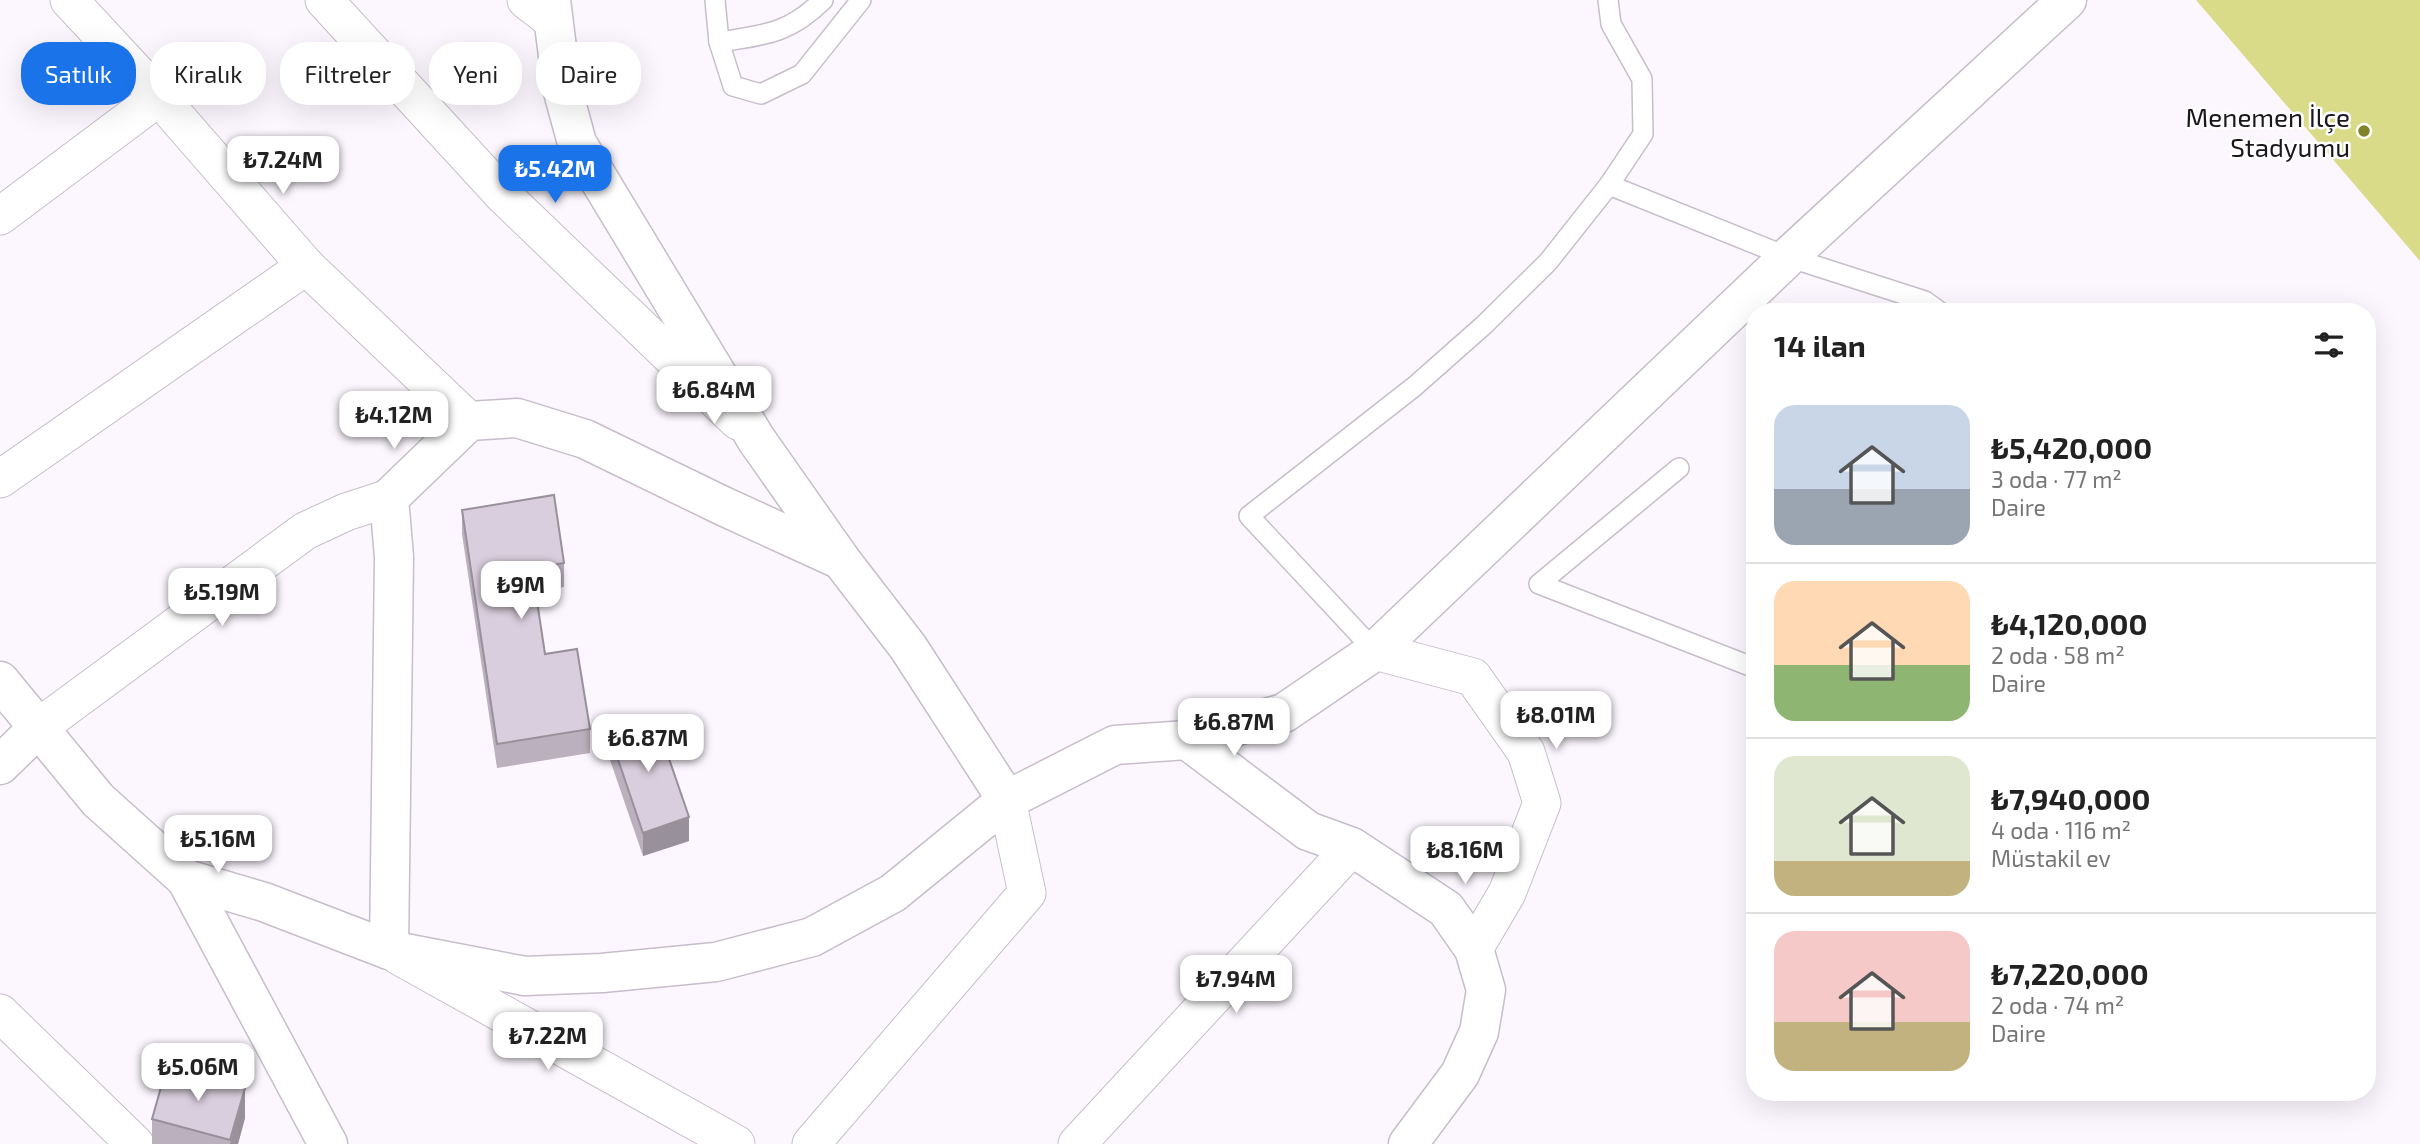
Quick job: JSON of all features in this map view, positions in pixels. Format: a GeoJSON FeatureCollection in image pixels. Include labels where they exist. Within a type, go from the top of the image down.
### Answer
{"type":"FeatureCollection","features":[{"type":"Feature","properties":{"kind":"street"},"geometry":{"type":"LineString","coordinates":[[69,0],[150,87]]}},
{"type":"Feature","properties":{"kind":"street"},"geometry":{"type":"LineString","coordinates":[[324,0],[503,195],[756,439]]}},
{"type":"Feature","properties":{"kind":"street"},"geometry":{"type":"LineString","coordinates":[[389,950],[525,976],[602,973],[716,962],[812,937],[893,892],[1007,800],[1115,745],[1187,740],[1284,713],[1375,652],[1788,257],[2067,0]]}},
{"type":"Feature","properties":{"kind":"street"},"geometry":{"type":"LineString","coordinates":[[543,7],[577,143],[756,439],[841,560],[908,647],[1007,800],[1027,893],[811,1144]]}},
{"type":"Feature","properties":{"kind":"street"},"geometry":{"type":"LineString","coordinates":[[0,216],[150,104]]}},
{"type":"Feature","properties":{"kind":"street"},"geometry":{"type":"LineString","coordinates":[[166,105],[306,266],[469,421]]}},
{"type":"Feature","properties":{"kind":"street"},"geometry":{"type":"LineString","coordinates":[[0,479],[306,266]]}},
{"type":"Feature","properties":{"kind":"street"},"geometry":{"type":"LineString","coordinates":[[0,765],[39,727],[305,531],[346,512],[389,498],[469,421],[517,418],[585,439],[841,560]]}},
{"type":"Feature","properties":{"kind":"street"},"geometry":{"type":"LineString","coordinates":[[389,498],[394,556],[389,950]]}},
{"type":"Feature","properties":{"kind":"street"},"geometry":{"type":"LineString","coordinates":[[1375,652],[1473,677],[1526,752],[1542,803],[1507,893],[1475,949]]}},
{"type":"Feature","properties":{"kind":"street"},"geometry":{"type":"LineString","coordinates":[[0,681],[97,800],[186,879],[328,1144]]}},
{"type":"Feature","properties":{"kind":"street"},"geometry":{"type":"LineString","coordinates":[[1187,740],[1308,831],[1352,847],[1446,909],[1475,949],[1486,990],[1479,1032],[1460,1074],[1408,1144]]}},
{"type":"Feature","properties":{"kind":"street"},"geometry":{"type":"LineString","coordinates":[[1077,1144],[1352,847]]}},
{"type":"Feature","properties":{"kind":"street"},"geometry":{"type":"LineString","coordinates":[[186,879],[264,902],[389,950],[736,1144]]}},
{"type":"Feature","properties":{"kind":"street"},"geometry":{"type":"LineString","coordinates":[[0,1013],[135,1144]]}},
{"type":"Feature","properties":{"kind":"lane"},"geometry":{"type":"LineString","coordinates":[[715,0],[719,42],[733,86],[761,94],[802,74],[861,0]]}},
{"type":"Feature","properties":{"kind":"lane"},"geometry":{"type":"LineString","coordinates":[[719,42],[770,34],[805,18],[823,0]]}},
{"type":"Feature","properties":{"kind":"lane"},"geometry":{"type":"LineString","coordinates":[[1375,652],[1249,516],[1415,386],[1484,325],[1548,262],[1609,185],[1643,134],[1642,79],[1611,24],[1608,0]]}},
{"type":"Feature","properties":{"kind":"lane"},"geometry":{"type":"LineString","coordinates":[[1609,185],[1788,257],[1928,303]]}},
{"type":"Feature","properties":{"kind":"lane"},"geometry":{"type":"LineString","coordinates":[[1679,468],[1538,584],[1746,665]]}},
{"type":"Feature","properties":{"kind":"green space","name":"Menemen İlçe Stadyumu"},"geometry":{"type":"Polygon","coordinates":[[[2196,0],[2420,0],[2420,261],[2196,0]]]}},
{"type":"Feature","properties":{"kind":"building"},"geometry":{"type":"Polygon","coordinates":[[[554,495],[564,563],[532,568],[545,654],[577,649],[590,729],[497,744],[462,510],[554,495]]]}},
{"type":"Feature","properties":{"kind":"building"},"geometry":{"type":"Polygon","coordinates":[[[654,715],[689,817],[643,833],[608,730],[654,715]]]}},
{"type":"Feature","properties":{"kind":"building"},"geometry":{"type":"Polygon","coordinates":[[[167,1066],[245,1088],[230,1140],[152,1119],[167,1066]]]}},
{"type":"Feature","properties":{"kind":"place","name":"Menemen İlçe Stadyumu"},"geometry":{"type":"Point","coordinates":[2364,131]}}]}
